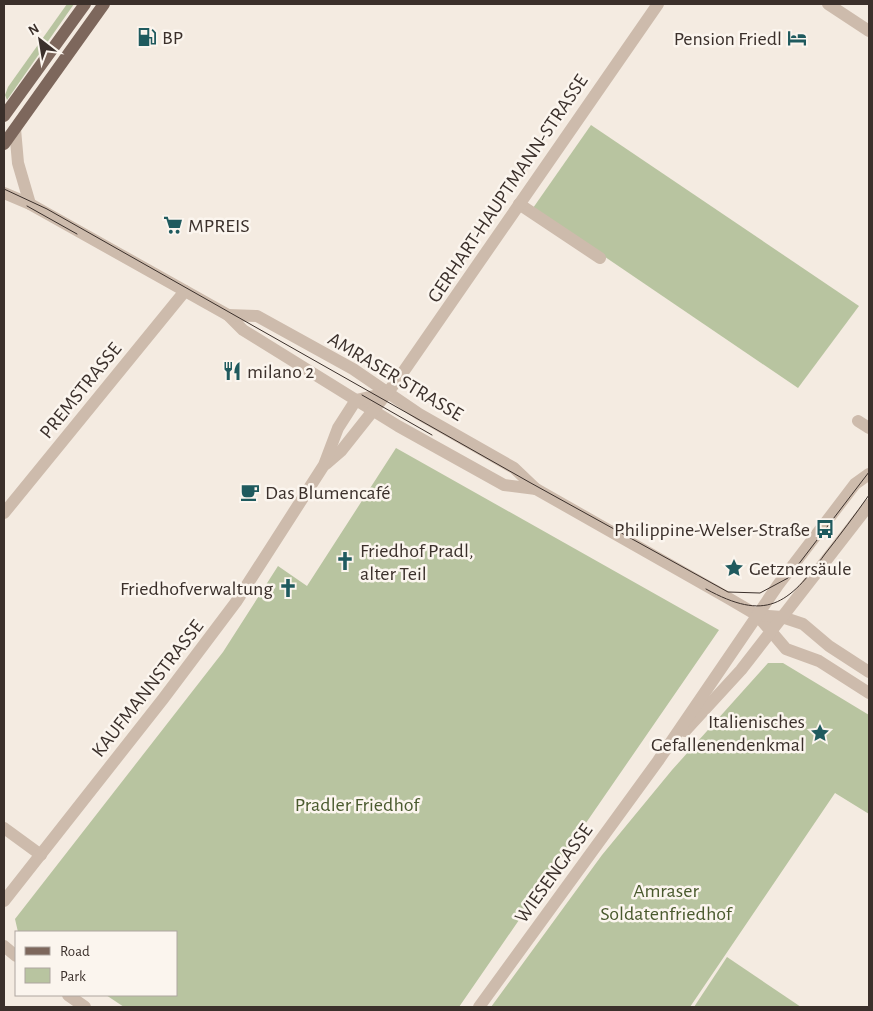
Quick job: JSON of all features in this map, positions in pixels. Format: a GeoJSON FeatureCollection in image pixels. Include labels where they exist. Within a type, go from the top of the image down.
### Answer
{"type":"FeatureCollection","features":[{"type":"Feature","properties":{"kind":"main road"},"geometry":{"type":"LineString","coordinates":[[4,116],[85,4]]}},
{"type":"Feature","properties":{"kind":"main road"},"geometry":{"type":"LineString","coordinates":[[4,144],[104,4]]}},
{"type":"Feature","properties":{"kind":"street","name":"GERHART-HAUPTMANN-STRASSE"},"geometry":{"type":"LineString","coordinates":[[374,411],[658,4]]}},
{"type":"Feature","properties":{"kind":"street"},"geometry":{"type":"LineString","coordinates":[[828,4],[869,31]]}},
{"type":"Feature","properties":{"kind":"street"},"geometry":{"type":"LineString","coordinates":[[15,128],[18,163],[30,204]]}},
{"type":"Feature","properties":{"kind":"street","name":"AMRASER STRASSE"},"geometry":{"type":"LineString","coordinates":[[4,193],[30,204],[228,315],[243,330],[356,400],[504,485],[536,489]]}},
{"type":"Feature","properties":{"kind":"street"},"geometry":{"type":"LineString","coordinates":[[519,204],[600,258]]}},
{"type":"Feature","properties":{"kind":"street","name":"PREMSTRASSE"},"geometry":{"type":"LineString","coordinates":[[4,513],[186,291]]}},
{"type":"Feature","properties":{"kind":"street","name":"AMRASER STRASSE"},"geometry":{"type":"LineString","coordinates":[[228,315],[258,316],[354,370],[387,393],[514,468],[536,489],[757,615],[786,648],[819,661],[869,693]]}},
{"type":"Feature","properties":{"kind":"street"},"geometry":{"type":"LineString","coordinates":[[356,400],[387,393]]}},
{"type":"Feature","properties":{"kind":"street","name":"KAUFMANNSTRASSE"},"geometry":{"type":"LineString","coordinates":[[4,901],[230,610],[324,465],[338,428],[356,400]]}},
{"type":"Feature","properties":{"kind":"street","name":"KAUFMANNSTRASSE"},"geometry":{"type":"LineString","coordinates":[[324,465],[341,451],[374,411]]}},
{"type":"Feature","properties":{"kind":"street"},"geometry":{"type":"LineString","coordinates":[[858,421],[869,428]]}},
{"type":"Feature","properties":{"kind":"street"},"geometry":{"type":"LineString","coordinates":[[757,615],[855,484],[869,474]]}},
{"type":"Feature","properties":{"kind":"street"},"geometry":{"type":"LineString","coordinates":[[770,631],[869,505]]}},
{"type":"Feature","properties":{"kind":"street","name":"AMRASER STRASSE"},"geometry":{"type":"LineString","coordinates":[[757,615],[782,617],[803,624],[830,646],[869,672]]}},
{"type":"Feature","properties":{"kind":"street","name":"WIESENGASSE"},"geometry":{"type":"LineString","coordinates":[[479,1007],[658,761],[757,615]]}},
{"type":"Feature","properties":{"kind":"street","name":"WIESENGASSE"},"geometry":{"type":"LineString","coordinates":[[658,761],[741,670],[770,631]]}},
{"type":"Feature","properties":{"kind":"street"},"geometry":{"type":"LineString","coordinates":[[4,828],[41,855]]}},
{"type":"Feature","properties":{"kind":"street"},"geometry":{"type":"LineString","coordinates":[[4,946],[15,955]]}},
{"type":"Feature","properties":{"kind":"street"},"geometry":{"type":"LineString","coordinates":[[70,996],[86,1007]]}},
{"type":"Feature","properties":{"kind":"green space"},"geometry":{"type":"Polygon","coordinates":[[[67,4],[74,4],[7,100],[5,95],[8,87],[67,4]]]}},
{"type":"Feature","properties":{"kind":"green space"},"geometry":{"type":"Polygon","coordinates":[[[591,125],[859,306],[798,388],[533,208],[591,125]]]}},
{"type":"Feature","properties":{"kind":"green space","name":"Pradler Friedhof"},"geometry":{"type":"Polygon","coordinates":[[[396,448],[719,630],[459,1007],[124,1007],[108,996],[178,996],[178,931],[18,931],[15,919],[223,652],[278,566],[307,586],[396,448]]]}},
{"type":"Feature","properties":{"kind":"green space","name":"Amraser Soldatenfriedhof"},"geometry":{"type":"Polygon","coordinates":[[[768,663],[783,663],[869,715],[869,814],[835,793],[690,1007],[491,1007],[602,855],[672,770],[768,663]]]}},
{"type":"Feature","properties":{"kind":"green space"},"geometry":{"type":"Polygon","coordinates":[[[727,957],[801,1007],[694,1007],[727,957]]]}},
{"type":"Feature","properties":{"kind":"tram line"},"geometry":{"type":"LineString","coordinates":[[4,189],[47,209],[529,482],[728,592],[760,593],[788,578],[869,472]]}},
{"type":"Feature","properties":{"kind":"tram line"},"geometry":{"type":"LineString","coordinates":[[27,206],[77,234]]}},
{"type":"Feature","properties":{"kind":"tram line"},"geometry":{"type":"LineString","coordinates":[[362,395],[432,435]]}},
{"type":"Feature","properties":{"kind":"tram line"},"geometry":{"type":"LineString","coordinates":[[706,589],[745,605],[760,606],[774,603],[787,596],[812,572],[869,495]]}},
{"type":"Feature","properties":{"kind":"place","name":"BP"},"geometry":{"type":"Point","coordinates":[147,37]}},
{"type":"Feature","properties":{"kind":"place","name":"Pension Friedl"},"geometry":{"type":"Point","coordinates":[797,38]}},
{"type":"Feature","properties":{"kind":"place","name":"MPREIS"},"geometry":{"type":"Point","coordinates":[173,225]}},
{"type":"Feature","properties":{"kind":"place","name":"milano 2"},"geometry":{"type":"Point","coordinates":[232,371]}},
{"type":"Feature","properties":{"kind":"place","name":"Das Blumencafé"},"geometry":{"type":"Point","coordinates":[250,492]}},
{"type":"Feature","properties":{"kind":"place","name":"Philippine-Welser-Straße"},"geometry":{"type":"Point","coordinates":[825,529]}},
{"type":"Feature","properties":{"kind":"place","name":"Friedhof Pradl, alter Teil"},"geometry":{"type":"Point","coordinates":[345,561]}},
{"type":"Feature","properties":{"kind":"place","name":"Getznersäule"},"geometry":{"type":"Point","coordinates":[734,568]}},
{"type":"Feature","properties":{"kind":"place","name":"Friedhofverwaltung"},"geometry":{"type":"Point","coordinates":[288,588]}},
{"type":"Feature","properties":{"kind":"place","name":"Italienisches Gefallenendenkmal"},"geometry":{"type":"Point","coordinates":[820,733]}}]}
